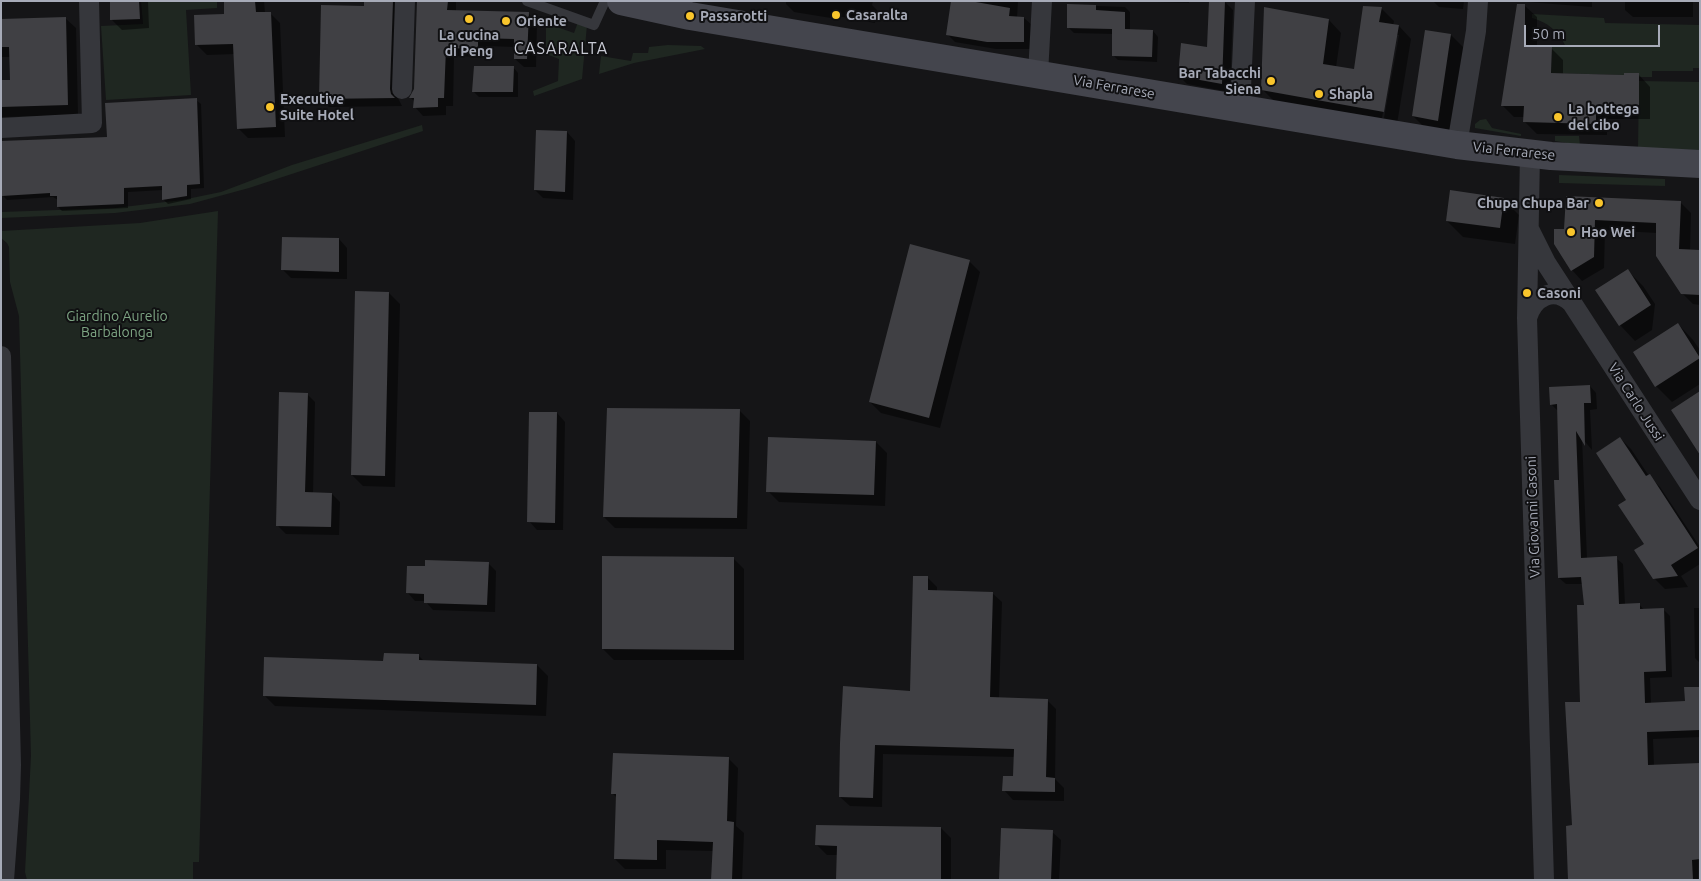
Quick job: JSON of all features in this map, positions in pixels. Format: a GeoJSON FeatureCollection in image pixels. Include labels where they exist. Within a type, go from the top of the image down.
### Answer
{"type":"FeatureCollection","features":[{"type":"Feature","properties":{"kind":"main road","name":"Via Ferrarese"},"geometry":{"type":"LineString","coordinates":[[638,3],[690,16],[1457,145],[1530,154],[1700,164]]}},
{"type":"Feature","properties":{"kind":"street"},"geometry":{"type":"LineString","coordinates":[[1,128],[92,123],[88,1]]}},
{"type":"Feature","properties":{"kind":"street"},"geometry":{"type":"LineString","coordinates":[[402,89],[405,1]]}},
{"type":"Feature","properties":{"kind":"street"},"geometry":{"type":"LineString","coordinates":[[1038,74],[1042,1]]}},
{"type":"Feature","properties":{"kind":"street"},"geometry":{"type":"LineString","coordinates":[[1240,109],[1245,1]]}},
{"type":"Feature","properties":{"kind":"street"},"geometry":{"type":"LineString","coordinates":[[1457,145],[1476,31],[1478,1]]}},
{"type":"Feature","properties":{"kind":"street","name":"Via Giovanni Casoni"},"geometry":{"type":"LineString","coordinates":[[1530,154],[1527,318],[1544,880]]}},
{"type":"Feature","properties":{"kind":"street","name":"Via Carlo Jussi"},"geometry":{"type":"LineString","coordinates":[[1529,224],[1540,253],[1700,500]]}},
{"type":"Feature","properties":{"kind":"street"},"geometry":{"type":"LineString","coordinates":[[1527,318],[1534,304],[1546,295],[1561,295],[1572,303]]}},
{"type":"Feature","properties":{"kind":"street"},"geometry":{"type":"LineString","coordinates":[[1,356],[11,765],[4,880]]}},
{"type":"Feature","properties":{"kind":"lane"},"geometry":{"type":"LineString","coordinates":[[527,1],[594,25],[605,1]]}},
{"type":"Feature","properties":{"kind":"green space"},"geometry":{"type":"Polygon","coordinates":[[[141,1],[217,1],[217,8],[186,10],[191,95],[106,100],[101,26],[143,24],[141,1]]]}},
{"type":"Feature","properties":{"kind":"green space"},"geometry":{"type":"Polygon","coordinates":[[[1532,14],[1604,18],[1605,23],[1700,25],[1700,68],[1693,68],[1693,71],[1652,71],[1652,77],[1639,77],[1639,73],[1624,75],[1551,73],[1552,47],[1564,47],[1565,45],[1552,28],[1532,18],[1532,14]]]}},
{"type":"Feature","properties":{"kind":"green space"},"geometry":{"type":"Polygon","coordinates":[[[578,22],[587,25],[582,79],[534,96],[533,91],[558,81],[559,59],[546,54],[546,25],[574,33],[578,22]]]}},
{"type":"Feature","properties":{"kind":"green space"},"geometry":{"type":"Polygon","coordinates":[[[668,45],[701,46],[705,49],[634,63],[599,74],[601,56],[631,61],[633,53],[648,53],[649,47],[668,45]]]}},
{"type":"Feature","properties":{"kind":"green space"},"geometry":{"type":"Polygon","coordinates":[[[1639,81],[1700,82],[1700,150],[1638,149],[1639,81]]]}},
{"type":"Feature","properties":{"kind":"green space"},"geometry":{"type":"Polygon","coordinates":[[[1486,119],[1492,128],[1521,134],[1521,136],[1475,128],[1475,124],[1480,120],[1486,119]]]}},
{"type":"Feature","properties":{"kind":"green space"},"geometry":{"type":"Polygon","coordinates":[[[422,125],[423,131],[249,188],[190,204],[115,213],[1,218],[1,212],[115,208],[182,200],[221,192],[292,165],[422,125]]]}},
{"type":"Feature","properties":{"kind":"green space"},"geometry":{"type":"Polygon","coordinates":[[[1555,136],[1579,136],[1580,145],[1555,141],[1555,136]]]}},
{"type":"Feature","properties":{"kind":"green space"},"geometry":{"type":"Polygon","coordinates":[[[1559,175],[1665,179],[1665,186],[1559,183],[1559,175]]]}},
{"type":"Feature","properties":{"kind":"green space","name":"Giardino Aurelio Barbalonga"},"geometry":{"type":"Polygon","coordinates":[[[218,211],[199,862],[193,862],[193,880],[27,880],[25,872],[31,756],[19,316],[10,282],[9,247],[1,238],[1,231],[140,223],[218,211]]]}},
{"type":"Feature","properties":{"kind":"building"},"geometry":{"type":"Polygon","coordinates":[[[110,1],[139,1],[140,19],[110,20],[110,1]]]}},
{"type":"Feature","properties":{"kind":"building"},"geometry":{"type":"Polygon","coordinates":[[[224,1],[255,1],[256,12],[271,12],[276,127],[237,129],[233,44],[195,45],[194,15],[224,14],[224,1]]]}},
{"type":"Feature","properties":{"kind":"building"},"geometry":{"type":"Polygon","coordinates":[[[364,1],[393,1],[390,89],[391,94],[395,98],[319,99],[321,5],[364,6],[364,1]]]}},
{"type":"Feature","properties":{"kind":"building"},"geometry":{"type":"Polygon","coordinates":[[[417,1],[448,1],[447,10],[529,12],[527,59],[514,59],[514,39],[478,38],[478,49],[446,48],[444,98],[438,98],[438,107],[413,108],[414,98],[409,98],[414,89],[417,1]]]}},
{"type":"Feature","properties":{"kind":"building"},"geometry":{"type":"Polygon","coordinates":[[[951,1],[970,1],[1010,8],[1009,16],[1024,17],[1024,42],[987,42],[946,35],[951,1]]]}},
{"type":"Feature","properties":{"kind":"building"},"geometry":{"type":"Polygon","coordinates":[[[1209,1],[1225,1],[1222,84],[1178,76],[1181,43],[1207,47],[1209,1]]]}},
{"type":"Feature","properties":{"kind":"building"},"geometry":{"type":"Polygon","coordinates":[[[1067,4],[1096,5],[1096,10],[1125,12],[1125,29],[1153,30],[1152,57],[1112,56],[1112,29],[1067,28],[1067,4]]]}},
{"type":"Feature","properties":{"kind":"building"},"geometry":{"type":"Polygon","coordinates":[[[1517,4],[1525,4],[1525,46],[1552,47],[1551,73],[1624,75],[1624,73],[1639,73],[1639,108],[1596,107],[1596,124],[1523,122],[1524,106],[1501,106],[1517,4]]]}},
{"type":"Feature","properties":{"kind":"building"},"geometry":{"type":"Polygon","coordinates":[[[1363,6],[1382,7],[1379,22],[1399,25],[1384,112],[1261,90],[1264,7],[1329,19],[1323,64],[1354,69],[1363,6]]]}},
{"type":"Feature","properties":{"kind":"building"},"geometry":{"type":"Polygon","coordinates":[[[66,17],[68,105],[1,107],[1,80],[10,80],[9,47],[1,47],[1,19],[66,17]]]}},
{"type":"Feature","properties":{"kind":"building"},"geometry":{"type":"Polygon","coordinates":[[[1425,30],[1451,34],[1438,121],[1412,116],[1425,30]]]}},
{"type":"Feature","properties":{"kind":"building"},"geometry":{"type":"Polygon","coordinates":[[[474,66],[514,66],[513,92],[472,92],[474,66]]]}},
{"type":"Feature","properties":{"kind":"building"},"geometry":{"type":"Polygon","coordinates":[[[197,98],[200,184],[187,185],[187,196],[162,200],[162,186],[124,188],[124,204],[57,207],[57,196],[50,196],[50,193],[2,196],[1,141],[107,137],[105,103],[197,98]]]}},
{"type":"Feature","properties":{"kind":"building"},"geometry":{"type":"Polygon","coordinates":[[[536,130],[567,131],[565,192],[534,190],[536,130]]]}},
{"type":"Feature","properties":{"kind":"building"},"geometry":{"type":"Polygon","coordinates":[[[1450,190],[1504,198],[1500,228],[1446,221],[1450,190]]]}},
{"type":"Feature","properties":{"kind":"building"},"geometry":{"type":"Polygon","coordinates":[[[1566,196],[1681,201],[1679,249],[1700,250],[1700,295],[1681,294],[1656,256],[1656,223],[1595,220],[1594,257],[1571,271],[1554,244],[1554,229],[1564,229],[1566,196]]]}},
{"type":"Feature","properties":{"kind":"building"},"geometry":{"type":"Polygon","coordinates":[[[282,237],[339,238],[339,272],[281,270],[282,237]]]}},
{"type":"Feature","properties":{"kind":"building"},"geometry":{"type":"Polygon","coordinates":[[[910,244],[970,260],[929,418],[869,402],[910,244]]]}},
{"type":"Feature","properties":{"kind":"building"},"geometry":{"type":"Polygon","coordinates":[[[1628,269],[1651,305],[1619,326],[1595,290],[1628,269]]]}},
{"type":"Feature","properties":{"kind":"building"},"geometry":{"type":"Polygon","coordinates":[[[355,291],[389,292],[385,476],[351,475],[355,291]]]}},
{"type":"Feature","properties":{"kind":"building"},"geometry":{"type":"Polygon","coordinates":[[[1678,323],[1700,358],[1655,387],[1633,352],[1678,323]]]}},
{"type":"Feature","properties":{"kind":"building"},"geometry":{"type":"Polygon","coordinates":[[[1590,385],[1591,403],[1584,403],[1585,446],[1576,431],[1581,558],[1617,556],[1619,604],[1640,603],[1640,609],[1664,608],[1666,671],[1644,672],[1645,703],[1685,701],[1684,687],[1700,687],[1700,730],[1647,732],[1648,765],[1700,763],[1700,859],[1692,860],[1693,880],[1568,880],[1566,826],[1572,825],[1565,702],[1580,702],[1577,605],[1584,605],[1581,577],[1558,578],[1554,480],[1559,480],[1557,404],[1550,405],[1549,387],[1590,385]]]}},
{"type":"Feature","properties":{"kind":"building"},"geometry":{"type":"Polygon","coordinates":[[[1700,391],[1700,455],[1671,410],[1700,391]]]}},
{"type":"Feature","properties":{"kind":"building"},"geometry":{"type":"Polygon","coordinates":[[[279,392],[308,393],[305,492],[332,493],[331,527],[276,526],[279,392]]]}},
{"type":"Feature","properties":{"kind":"building"},"geometry":{"type":"Polygon","coordinates":[[[607,408],[740,409],[737,518],[603,517],[607,408]]]}},
{"type":"Feature","properties":{"kind":"building"},"geometry":{"type":"Polygon","coordinates":[[[529,412],[557,412],[555,523],[527,522],[529,412]]]}},
{"type":"Feature","properties":{"kind":"building"},"geometry":{"type":"Polygon","coordinates":[[[768,437],[876,441],[874,495],[766,492],[768,437]]]}},
{"type":"Feature","properties":{"kind":"building"},"geometry":{"type":"Polygon","coordinates":[[[1620,437],[1646,476],[1650,474],[1698,548],[1671,565],[1678,576],[1653,579],[1634,550],[1644,544],[1618,505],[1626,500],[1596,453],[1620,437]]]}},
{"type":"Feature","properties":{"kind":"building"},"geometry":{"type":"Polygon","coordinates":[[[602,556],[734,557],[734,650],[602,649],[602,556]]]}},
{"type":"Feature","properties":{"kind":"building"},"geometry":{"type":"Polygon","coordinates":[[[425,560],[489,562],[487,605],[424,603],[424,594],[406,593],[407,566],[425,566],[425,560]]]}},
{"type":"Feature","properties":{"kind":"building"},"geometry":{"type":"Polygon","coordinates":[[[913,576],[928,576],[928,590],[993,592],[990,697],[1048,699],[1046,777],[1055,778],[1055,792],[1002,791],[1003,776],[1013,776],[1014,749],[875,745],[873,798],[839,797],[843,686],[910,691],[913,576]]]}},
{"type":"Feature","properties":{"kind":"building"},"geometry":{"type":"Polygon","coordinates":[[[384,653],[419,654],[419,660],[537,664],[536,705],[263,696],[264,657],[383,661],[384,653]]]}},
{"type":"Feature","properties":{"kind":"building"},"geometry":{"type":"Polygon","coordinates":[[[613,753],[729,757],[727,821],[734,822],[732,880],[711,880],[713,842],[657,840],[657,860],[614,859],[616,794],[611,794],[613,753]]]}},
{"type":"Feature","properties":{"kind":"building"},"geometry":{"type":"Polygon","coordinates":[[[816,825],[941,827],[941,880],[836,880],[837,846],[815,845],[816,825]]]}},
{"type":"Feature","properties":{"kind":"building"},"geometry":{"type":"Polygon","coordinates":[[[1001,828],[1053,830],[1051,880],[999,880],[1001,828]]]}},
{"type":"Feature","properties":{"kind":"place","name":"Casaralta"},"geometry":{"type":"Point","coordinates":[836,15]}},
{"type":"Feature","properties":{"kind":"place","name":"Passarotti"},"geometry":{"type":"Point","coordinates":[690,16]}},
{"type":"Feature","properties":{"kind":"place","name":"La cucina di Peng"},"geometry":{"type":"Point","coordinates":[469,19]}},
{"type":"Feature","properties":{"kind":"place","name":"Oriente"},"geometry":{"type":"Point","coordinates":[506,21]}},
{"type":"Feature","properties":{"kind":"place","name":"Bar Tabacchi Siena"},"geometry":{"type":"Point","coordinates":[1271,81]}},
{"type":"Feature","properties":{"kind":"place","name":"Shapla"},"geometry":{"type":"Point","coordinates":[1319,94]}},
{"type":"Feature","properties":{"kind":"place","name":"Executive Suite Hotel"},"geometry":{"type":"Point","coordinates":[270,107]}},
{"type":"Feature","properties":{"kind":"place","name":"La bottega del cibo"},"geometry":{"type":"Point","coordinates":[1558,117]}},
{"type":"Feature","properties":{"kind":"place","name":"Chupa Chupa Bar"},"geometry":{"type":"Point","coordinates":[1599,203]}},
{"type":"Feature","properties":{"kind":"place","name":"Hao Wei"},"geometry":{"type":"Point","coordinates":[1571,232]}},
{"type":"Feature","properties":{"kind":"place","name":"Casoni"},"geometry":{"type":"Point","coordinates":[1527,293]}},
{"type":"Feature","properties":{"kind":"district","name":"CASARALTA"},"geometry":{"type":"Point","coordinates":[561,49]}}]}
